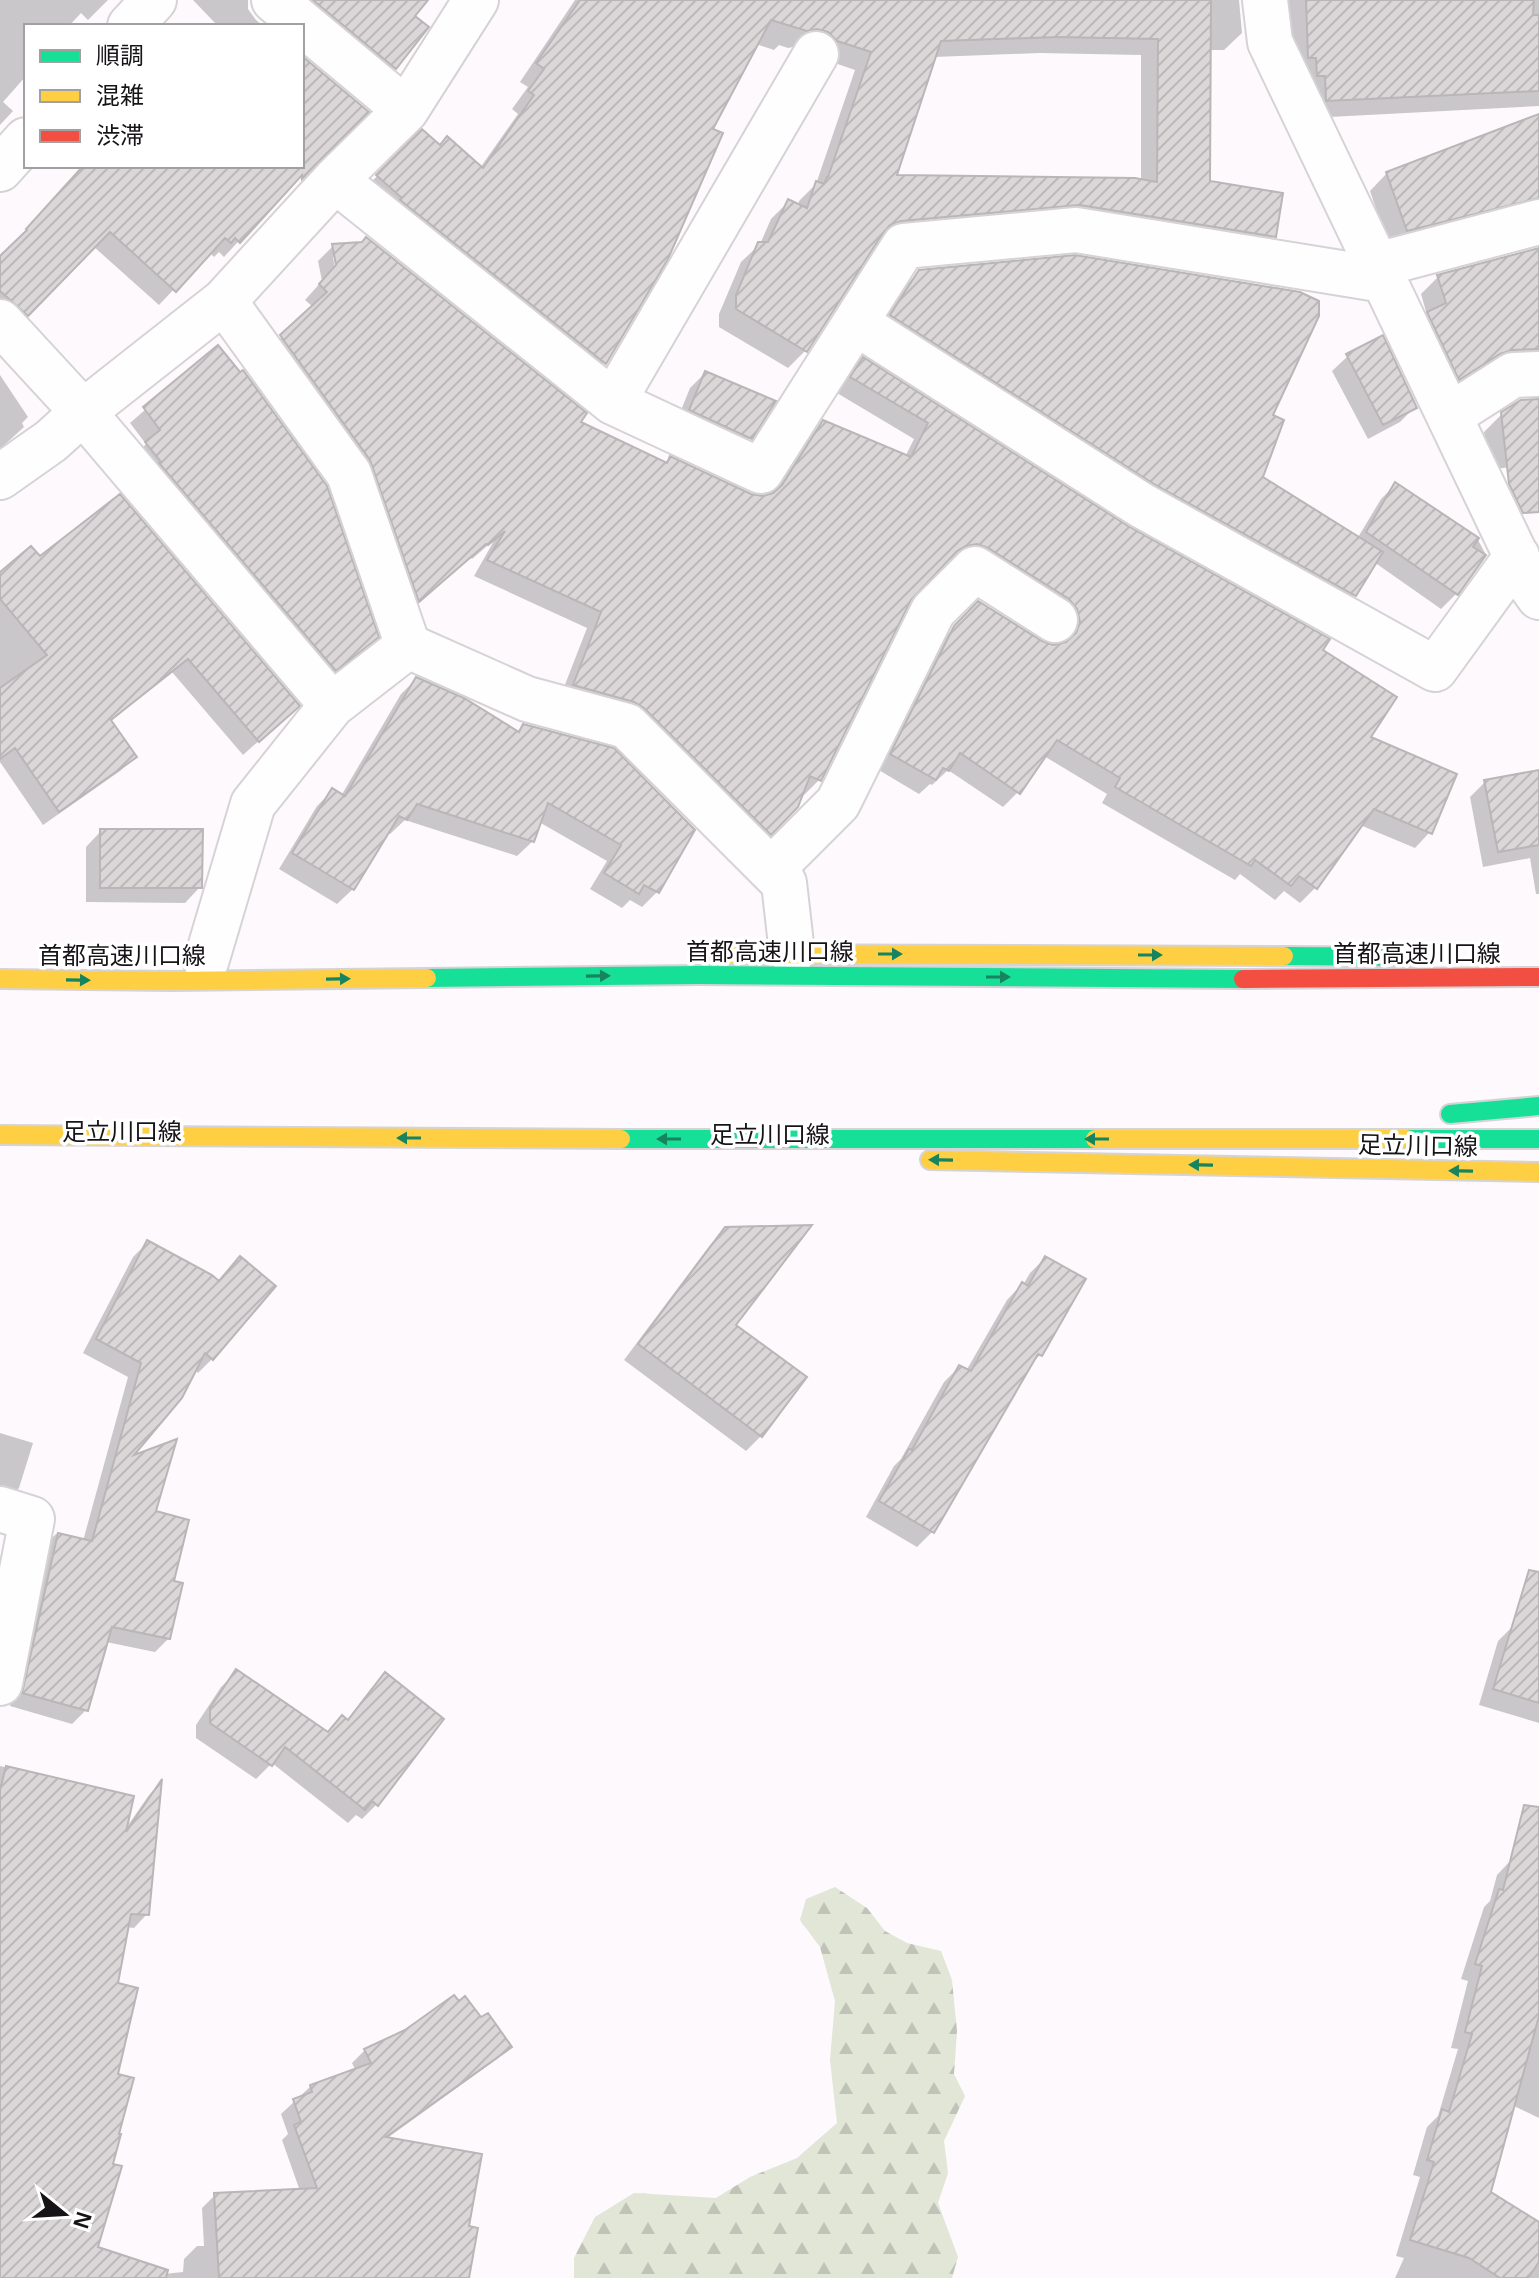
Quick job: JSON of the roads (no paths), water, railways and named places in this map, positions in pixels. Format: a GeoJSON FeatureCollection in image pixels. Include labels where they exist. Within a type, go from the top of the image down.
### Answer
{"type":"FeatureCollection","features":[{"type":"Feature","properties":{"kind":"main road"},"geometry":{"type":"LineString","coordinates":[[697,955],[1434,957]]}},
{"type":"Feature","properties":{"kind":"main road"},"geometry":{"type":"LineString","coordinates":[[0,962],[63,962]]}},
{"type":"Feature","properties":{"kind":"main road","name":"首都高速川口線"},"geometry":{"type":"LineString","coordinates":[[0,979],[172,981],[683,975],[1280,979],[1539,977]]}},
{"type":"Feature","properties":{"kind":"main road"},"geometry":{"type":"LineString","coordinates":[[1430,1116],[1539,1106]]}},
{"type":"Feature","properties":{"kind":"main road"},"geometry":{"type":"LineString","coordinates":[[1180,1139],[1367,1122]]}},
{"type":"Feature","properties":{"kind":"main road"},"geometry":{"type":"LineString","coordinates":[[0,1135],[1539,1139]]}},
{"type":"Feature","properties":{"kind":"main road","name":"足立川口線"},"geometry":{"type":"LineString","coordinates":[[914,1159],[1539,1172]]}},
{"type":"Feature","properties":{"kind":"street"},"geometry":{"type":"LineString","coordinates":[[132,24],[154,0]]}},
{"type":"Feature","properties":{"kind":"street"},"geometry":{"type":"LineString","coordinates":[[274,0],[303,24]]}},
{"type":"Feature","properties":{"kind":"street"},"geometry":{"type":"LineString","coordinates":[[0,477],[51,441],[83,412],[224,301],[335,180],[406,110],[476,0]]}},
{"type":"Feature","properties":{"kind":"street"},"geometry":{"type":"LineString","coordinates":[[1265,0],[1270,42],[1529,583],[1539,597]]}},
{"type":"Feature","properties":{"kind":"street"},"geometry":{"type":"LineString","coordinates":[[304,25],[406,110]]}},
{"type":"Feature","properties":{"kind":"street"},"geometry":{"type":"LineString","coordinates":[[613,402],[816,54]]}},
{"type":"Feature","properties":{"kind":"street"},"geometry":{"type":"LineString","coordinates":[[0,169],[24,142]]}},
{"type":"Feature","properties":{"kind":"street"},"geometry":{"type":"LineString","coordinates":[[335,180],[613,402],[761,471],[904,246],[1076,230],[1381,272],[1539,222]]}},
{"type":"Feature","properties":{"kind":"street"},"geometry":{"type":"LineString","coordinates":[[224,301],[349,474],[408,646],[527,699],[627,726],[784,883],[792,953]]}},
{"type":"Feature","properties":{"kind":"street"},"geometry":{"type":"LineString","coordinates":[[0,322],[83,412],[332,705]]}},
{"type":"Feature","properties":{"kind":"street"},"geometry":{"type":"LineString","coordinates":[[856,323],[1141,505],[1435,669],[1517,556]]}},
{"type":"Feature","properties":{"kind":"street"},"geometry":{"type":"LineString","coordinates":[[1449,416],[1513,375],[1539,374]]}},
{"type":"Feature","properties":{"kind":"street"},"geometry":{"type":"LineString","coordinates":[[771,870],[838,803],[933,611],[975,569],[1055,620]]}},
{"type":"Feature","properties":{"kind":"street"},"geometry":{"type":"LineString","coordinates":[[206,962],[253,804],[332,705],[408,646]]}},
{"type":"Feature","properties":{"kind":"street"},"geometry":{"type":"LineString","coordinates":[[0,1509],[32,1519],[0,1683]]}}]}
